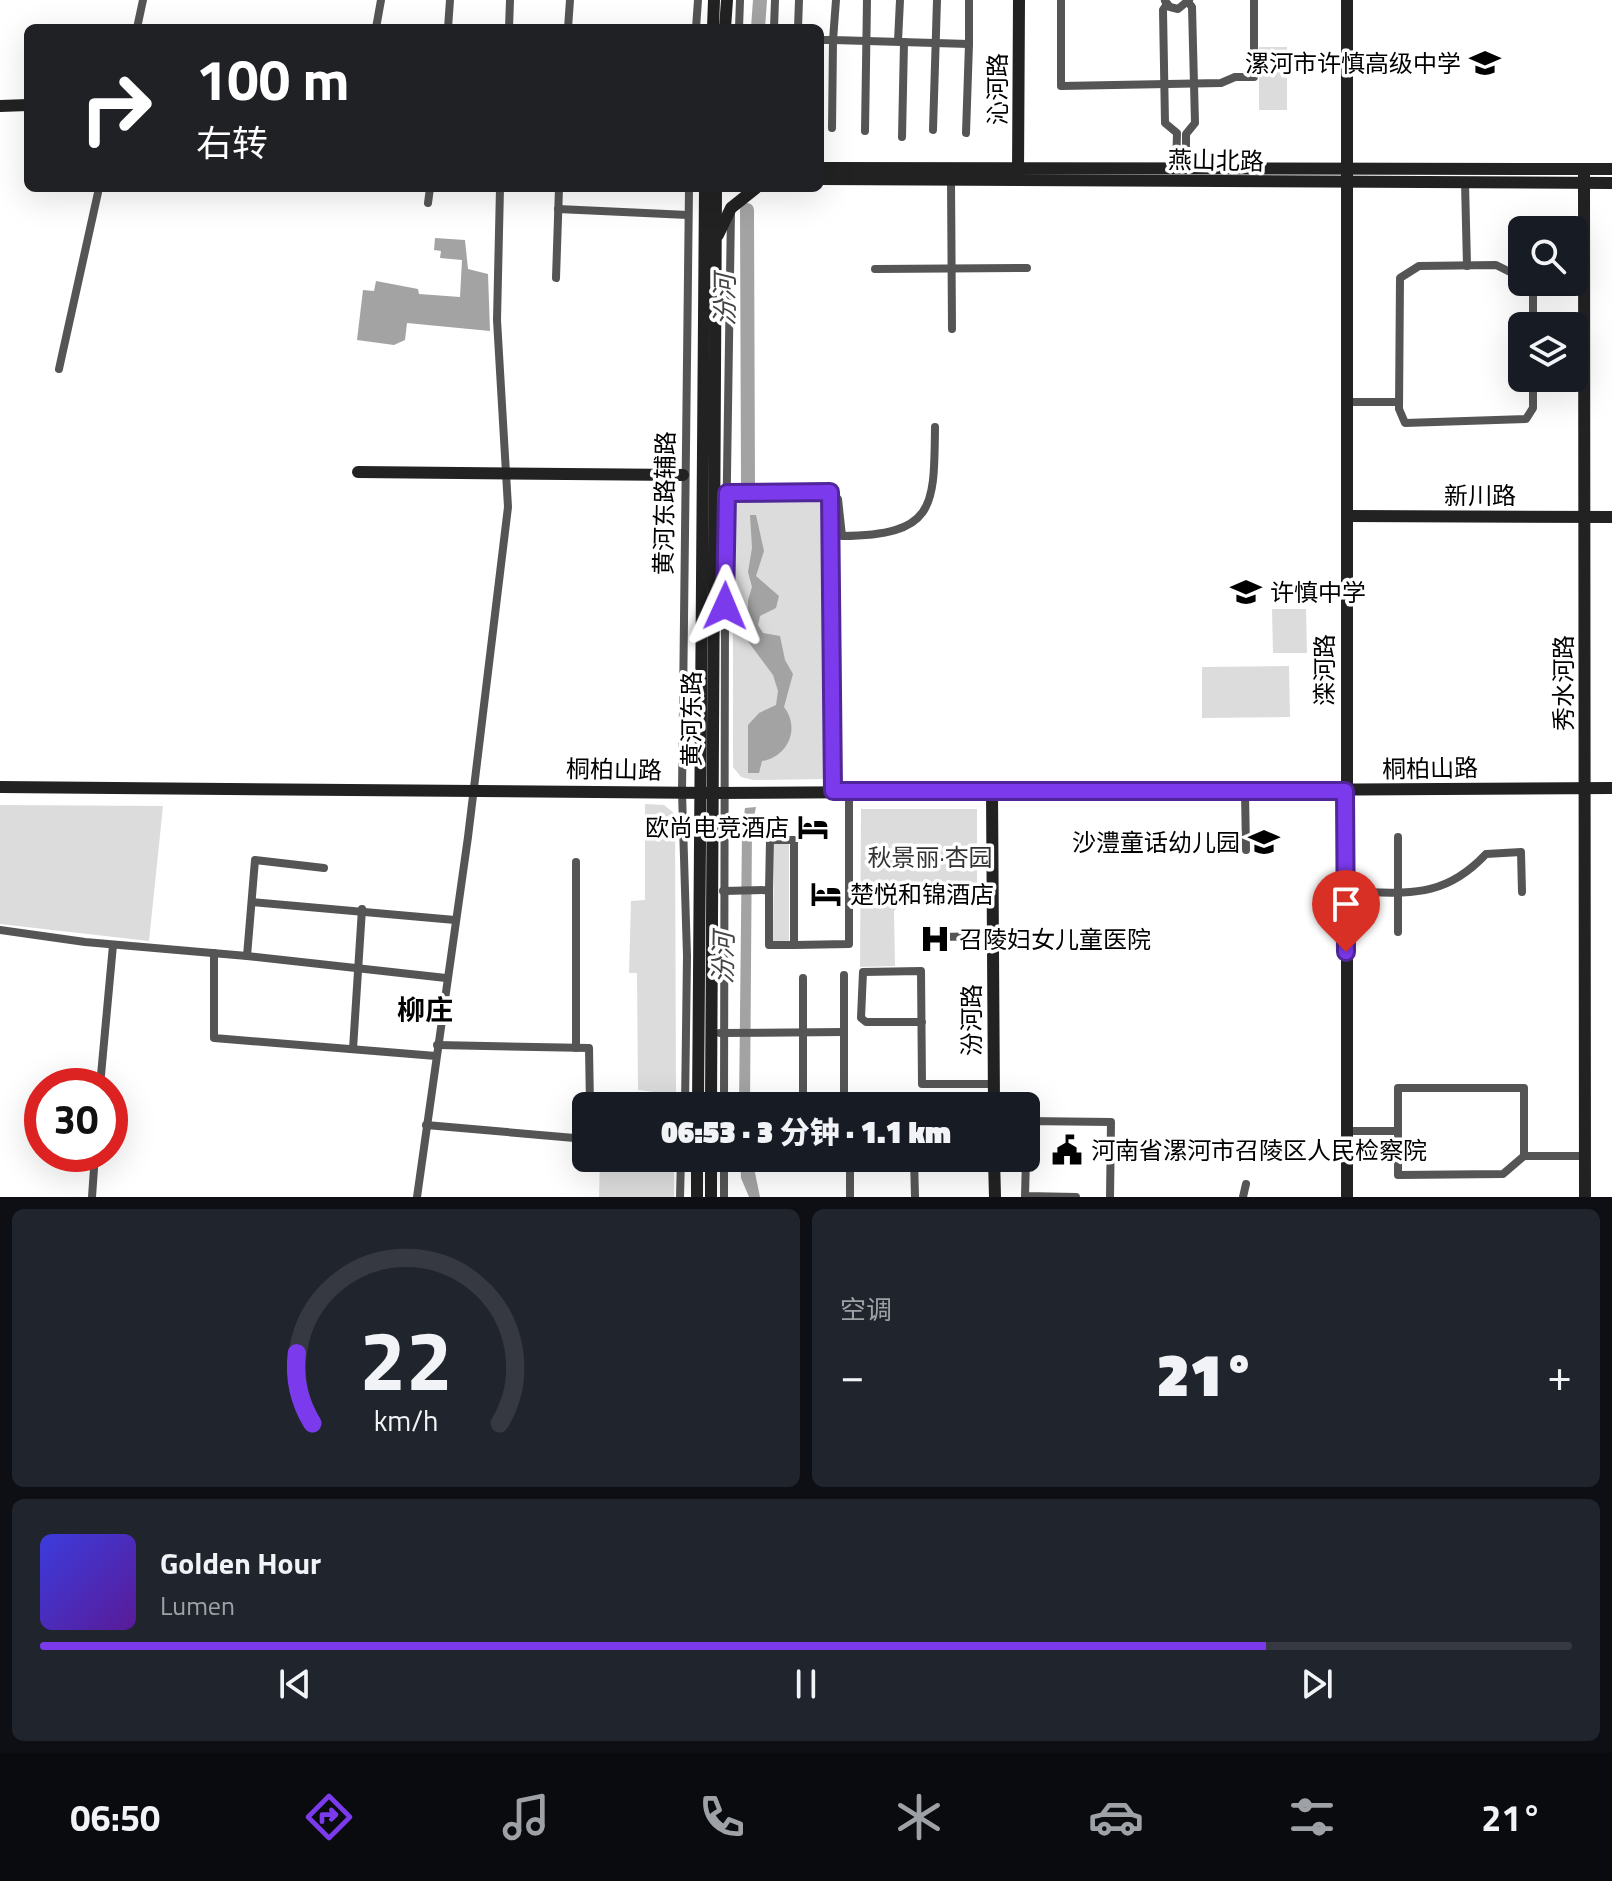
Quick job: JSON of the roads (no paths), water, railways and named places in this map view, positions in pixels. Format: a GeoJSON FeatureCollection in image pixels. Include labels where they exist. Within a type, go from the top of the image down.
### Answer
{"type":"FeatureCollection","features":[{"type":"Feature","properties":{"kind":"street"},"geometry":{"type":"LineString","coordinates":[[138,24],[143,0]]}},
{"type":"Feature","properties":{"kind":"street"},"geometry":{"type":"LineString","coordinates":[[377,24],[381,0]]}},
{"type":"Feature","properties":{"kind":"street"},"geometry":{"type":"LineString","coordinates":[[448,24],[450,0]]}},
{"type":"Feature","properties":{"kind":"street"},"geometry":{"type":"LineString","coordinates":[[509,24],[510,0]]}},
{"type":"Feature","properties":{"kind":"street"},"geometry":{"type":"LineString","coordinates":[[568,24],[570,0]]}},
{"type":"Feature","properties":{"kind":"street"},"geometry":{"type":"LineString","coordinates":[[696,24],[698,0]]}},
{"type":"Feature","properties":{"kind":"street"},"geometry":{"type":"LineString","coordinates":[[713,24],[714,0]]}},
{"type":"Feature","properties":{"kind":"street"},"geometry":{"type":"LineString","coordinates":[[725,24],[727,0]]}},
{"type":"Feature","properties":{"kind":"street"},"geometry":{"type":"LineString","coordinates":[[739,24],[740,0]]}},
{"type":"Feature","properties":{"kind":"street"},"geometry":{"type":"LineString","coordinates":[[774,24],[775,0]]}},
{"type":"Feature","properties":{"kind":"street"},"geometry":{"type":"LineString","coordinates":[[798,24],[799,0]]}},
{"type":"Feature","properties":{"kind":"street"},"geometry":{"type":"LineString","coordinates":[[832,128],[836,0]]}},
{"type":"Feature","properties":{"kind":"street"},"geometry":{"type":"LineString","coordinates":[[865,131],[867,0]]}},
{"type":"Feature","properties":{"kind":"street"},"geometry":{"type":"LineString","coordinates":[[900,0],[902,137]]}},
{"type":"Feature","properties":{"kind":"street"},"geometry":{"type":"LineString","coordinates":[[933,130],[937,0]]}},
{"type":"Feature","properties":{"kind":"street"},"geometry":{"type":"LineString","coordinates":[[966,133],[969,0]]}},
{"type":"Feature","properties":{"kind":"street","name":"沁河路"},"geometry":{"type":"LineString","coordinates":[[1018,173],[1019,0]]}},
{"type":"Feature","properties":{"kind":"street"},"geometry":{"type":"LineString","coordinates":[[1061,0],[1061,86],[1194,84],[1254,77],[1254,0]]}},
{"type":"Feature","properties":{"kind":"street","name":"滦河路"},"geometry":{"type":"LineString","coordinates":[[1347,0],[1347,1197]]}},
{"type":"Feature","properties":{"kind":"street"},"geometry":{"type":"LineString","coordinates":[[1188,1],[1192,7],[1195,123],[1186,134],[1181,170],[1177,133],[1165,123],[1163,10],[1166,2],[1178,9],[1188,1]]}},
{"type":"Feature","properties":{"kind":"street"},"geometry":{"type":"LineString","coordinates":[[824,40],[969,44]]}},
{"type":"Feature","properties":{"kind":"street"},"geometry":{"type":"LineString","coordinates":[[0,106],[24,105]]}},
{"type":"Feature","properties":{"kind":"street","name":"燕山北路"},"geometry":{"type":"LineString","coordinates":[[824,168],[1018,173],[1584,176],[1612,183]]}},
{"type":"Feature","properties":{"kind":"street","name":"燕山北路"},"geometry":{"type":"LineString","coordinates":[[824,179],[951,179],[1018,173],[1181,170],[1465,182],[1584,176],[1612,169]]}},
{"type":"Feature","properties":{"kind":"street","name":"秀水河路"},"geometry":{"type":"LineString","coordinates":[[1584,176],[1585,1197]]}},
{"type":"Feature","properties":{"kind":"street"},"geometry":{"type":"LineString","coordinates":[[951,179],[952,329]]}},
{"type":"Feature","properties":{"kind":"street"},"geometry":{"type":"LineString","coordinates":[[1465,182],[1467,266]]}},
{"type":"Feature","properties":{"kind":"street"},"geometry":{"type":"LineString","coordinates":[[59,369],[98,192]]}},
{"type":"Feature","properties":{"kind":"street"},"geometry":{"type":"LineString","coordinates":[[428,203],[429,192]]}},
{"type":"Feature","properties":{"kind":"street"},"geometry":{"type":"LineString","coordinates":[[417,1197],[474,789],[508,507],[497,320],[500,192]]}},
{"type":"Feature","properties":{"kind":"street"},"geometry":{"type":"LineString","coordinates":[[556,278],[559,192]]}},
{"type":"Feature","properties":{"kind":"street","name":"黄河东路辅路"},"geometry":{"type":"LineString","coordinates":[[685,1092],[683,475],[689,192]]}},
{"type":"Feature","properties":{"kind":"street","name":"黄河东路"},"geometry":{"type":"LineString","coordinates":[[705,192],[713,792],[719,891],[718,1033],[712,1092]]}},
{"type":"Feature","properties":{"kind":"street","name":"黄河东路"},"geometry":{"type":"LineString","coordinates":[[699,1092],[713,792],[716,192]]}},
{"type":"Feature","properties":{"kind":"street"},"geometry":{"type":"LineString","coordinates":[[715,242],[731,208],[751,192]]}},
{"type":"Feature","properties":{"kind":"street"},"geometry":{"type":"LineString","coordinates":[[713,792],[727,493],[731,208]]}},
{"type":"Feature","properties":{"kind":"street"},"geometry":{"type":"LineString","coordinates":[[558,209],[688,215]]}},
{"type":"Feature","properties":{"kind":"street"},"geometry":{"type":"LineString","coordinates":[[1533,312],[1533,294],[1514,274],[1496,265],[1419,266],[1400,278],[1399,402],[1405,423],[1526,419],[1533,408],[1533,392]]}},
{"type":"Feature","properties":{"kind":"street"},"geometry":{"type":"LineString","coordinates":[[875,269],[1027,268]]}},
{"type":"Feature","properties":{"kind":"street"},"geometry":{"type":"LineString","coordinates":[[1347,402],[1399,402]]}},
{"type":"Feature","properties":{"kind":"street"},"geometry":{"type":"LineString","coordinates":[[727,493],[830,492],[838,499],[842,513],[842,536],[881,536],[925,513],[934,493],[935,427]]}},
{"type":"Feature","properties":{"kind":"street"},"geometry":{"type":"LineString","coordinates":[[358,472],[683,475]]}},
{"type":"Feature","properties":{"kind":"street"},"geometry":{"type":"LineString","coordinates":[[830,492],[833,791]]}},
{"type":"Feature","properties":{"kind":"street","name":"新川路"},"geometry":{"type":"LineString","coordinates":[[1347,516],[1612,517]]}},
{"type":"Feature","properties":{"kind":"street","name":"桐柏山路"},"geometry":{"type":"LineString","coordinates":[[0,787],[682,792],[1612,788]]}},
{"type":"Feature","properties":{"kind":"street","name":"汾河路"},"geometry":{"type":"LineString","coordinates":[[992,790],[994,1092]]}},
{"type":"Feature","properties":{"kind":"street"},"geometry":{"type":"LineString","coordinates":[[794,945],[794,840],[770,840],[769,945],[794,945],[849,944],[849,791]]}},
{"type":"Feature","properties":{"kind":"street"},"geometry":{"type":"LineString","coordinates":[[1245,791],[1246,850]]}},
{"type":"Feature","properties":{"kind":"street"},"geometry":{"type":"LineString","coordinates":[[1398,837],[1398,932]]}},
{"type":"Feature","properties":{"kind":"street"},"geometry":{"type":"LineString","coordinates":[[1345,892],[1431,892],[1469,871],[1486,854],[1521,852],[1522,892]]}},
{"type":"Feature","properties":{"kind":"street"},"geometry":{"type":"LineString","coordinates":[[247,956],[255,860],[324,868]]}},
{"type":"Feature","properties":{"kind":"street"},"geometry":{"type":"LineString","coordinates":[[576,862],[576,1048]]}},
{"type":"Feature","properties":{"kind":"street"},"geometry":{"type":"LineString","coordinates":[[719,891],[769,890]]}},
{"type":"Feature","properties":{"kind":"street"},"geometry":{"type":"LineString","coordinates":[[252,902],[362,909],[455,920]]}},
{"type":"Feature","properties":{"kind":"street"},"geometry":{"type":"LineString","coordinates":[[353,1049],[362,909]]}},
{"type":"Feature","properties":{"kind":"street"},"geometry":{"type":"LineString","coordinates":[[0,930],[113,945],[446,978]]}},
{"type":"Feature","properties":{"kind":"street"},"geometry":{"type":"LineString","coordinates":[[937,937],[993,936]]}},
{"type":"Feature","properties":{"kind":"street"},"geometry":{"type":"LineString","coordinates":[[102,1068],[113,945]]}},
{"type":"Feature","properties":{"kind":"street"},"geometry":{"type":"LineString","coordinates":[[214,953],[214,1038],[436,1056]]}},
{"type":"Feature","properties":{"kind":"street"},"geometry":{"type":"LineString","coordinates":[[922,1022],[866,1022],[861,1018],[863,972],[921,971],[922,1022],[922,1084],[994,1084]]}},
{"type":"Feature","properties":{"kind":"street"},"geometry":{"type":"LineString","coordinates":[[844,975],[844,1092]]}},
{"type":"Feature","properties":{"kind":"street"},"geometry":{"type":"LineString","coordinates":[[803,978],[803,1092]]}},
{"type":"Feature","properties":{"kind":"street"},"geometry":{"type":"LineString","coordinates":[[723,1092],[718,1033],[844,1032]]}},
{"type":"Feature","properties":{"kind":"street"},"geometry":{"type":"LineString","coordinates":[[437,1045],[589,1048],[590,1092]]}},
{"type":"Feature","properties":{"kind":"street"},"geometry":{"type":"LineString","coordinates":[[1524,1156],[1524,1088],[1398,1088],[1398,1175],[1503,1174],[1524,1156],[1585,1156]]}},
{"type":"Feature","properties":{"kind":"street"},"geometry":{"type":"LineString","coordinates":[[1040,1121],[1111,1122],[1110,1197]]}},
{"type":"Feature","properties":{"kind":"street"},"geometry":{"type":"LineString","coordinates":[[426,1125],[572,1138]]}},
{"type":"Feature","properties":{"kind":"street"},"geometry":{"type":"LineString","coordinates":[[1347,1131],[1398,1131]]}},
{"type":"Feature","properties":{"kind":"street"},"geometry":{"type":"LineString","coordinates":[[92,1197],[94,1172]]}},
{"type":"Feature","properties":{"kind":"street"},"geometry":{"type":"LineString","coordinates":[[680,1197],[681,1172]]}},
{"type":"Feature","properties":{"kind":"street"},"geometry":{"type":"LineString","coordinates":[[696,1195],[697,1172]]}},
{"type":"Feature","properties":{"kind":"street"},"geometry":{"type":"LineString","coordinates":[[712,1172],[715,1196]]}},
{"type":"Feature","properties":{"kind":"street"},"geometry":{"type":"LineString","coordinates":[[715,1196],[721,1172]]}},
{"type":"Feature","properties":{"kind":"street"},"geometry":{"type":"LineString","coordinates":[[850,1172],[850,1197]]}},
{"type":"Feature","properties":{"kind":"street"},"geometry":{"type":"LineString","coordinates":[[914,1172],[915,1197]]}},
{"type":"Feature","properties":{"kind":"street"},"geometry":{"type":"LineString","coordinates":[[994,1172],[995,1197]]}},
{"type":"Feature","properties":{"kind":"street"},"geometry":{"type":"LineString","coordinates":[[1026,1172],[1025,1196],[1076,1197]]}},
{"type":"Feature","properties":{"kind":"street"},"geometry":{"type":"LineString","coordinates":[[1243,1197],[1246,1184]]}},
{"type":"Feature","properties":{"kind":"waterway","name":"汾河"},"geometry":{"type":"LineString","coordinates":[[758,24],[760,0]]}},
{"type":"Feature","properties":{"kind":"waterway","name":"汾河"},"geometry":{"type":"LineString","coordinates":[[747,210],[748,485]]}},
{"type":"Feature","properties":{"kind":"place","name":"漯河市许慎高级中学"},"geometry":{"type":"Point","coordinates":[1485,63]}},
{"type":"Feature","properties":{"kind":"place","name":"许慎中学"},"geometry":{"type":"Point","coordinates":[1246,592]}},
{"type":"Feature","properties":{"kind":"place","name":"欧尚电竞酒店"},"geometry":{"type":"Point","coordinates":[813,827]}},
{"type":"Feature","properties":{"kind":"place","name":"沙澧童话幼儿园"},"geometry":{"type":"Point","coordinates":[1264,842]}},
{"type":"Feature","properties":{"kind":"place","name":"楚悦和锦酒店"},"geometry":{"type":"Point","coordinates":[826,894]}},
{"type":"Feature","properties":{"kind":"place","name":"召陵妇女儿童医院"},"geometry":{"type":"Point","coordinates":[935,939]}},
{"type":"Feature","properties":{"kind":"place","name":"河南省漯河市召陵区人民检察院"},"geometry":{"type":"Point","coordinates":[1067,1150]}},
{"type":"Feature","properties":{"kind":"district","name":"柳庄"},"geometry":{"type":"Point","coordinates":[425,1009]}},
{"type":"Feature","properties":{"kind":"park label","name":"秋景丽·杏园"},"geometry":{"type":"Point","coordinates":[930,857]}}]}
